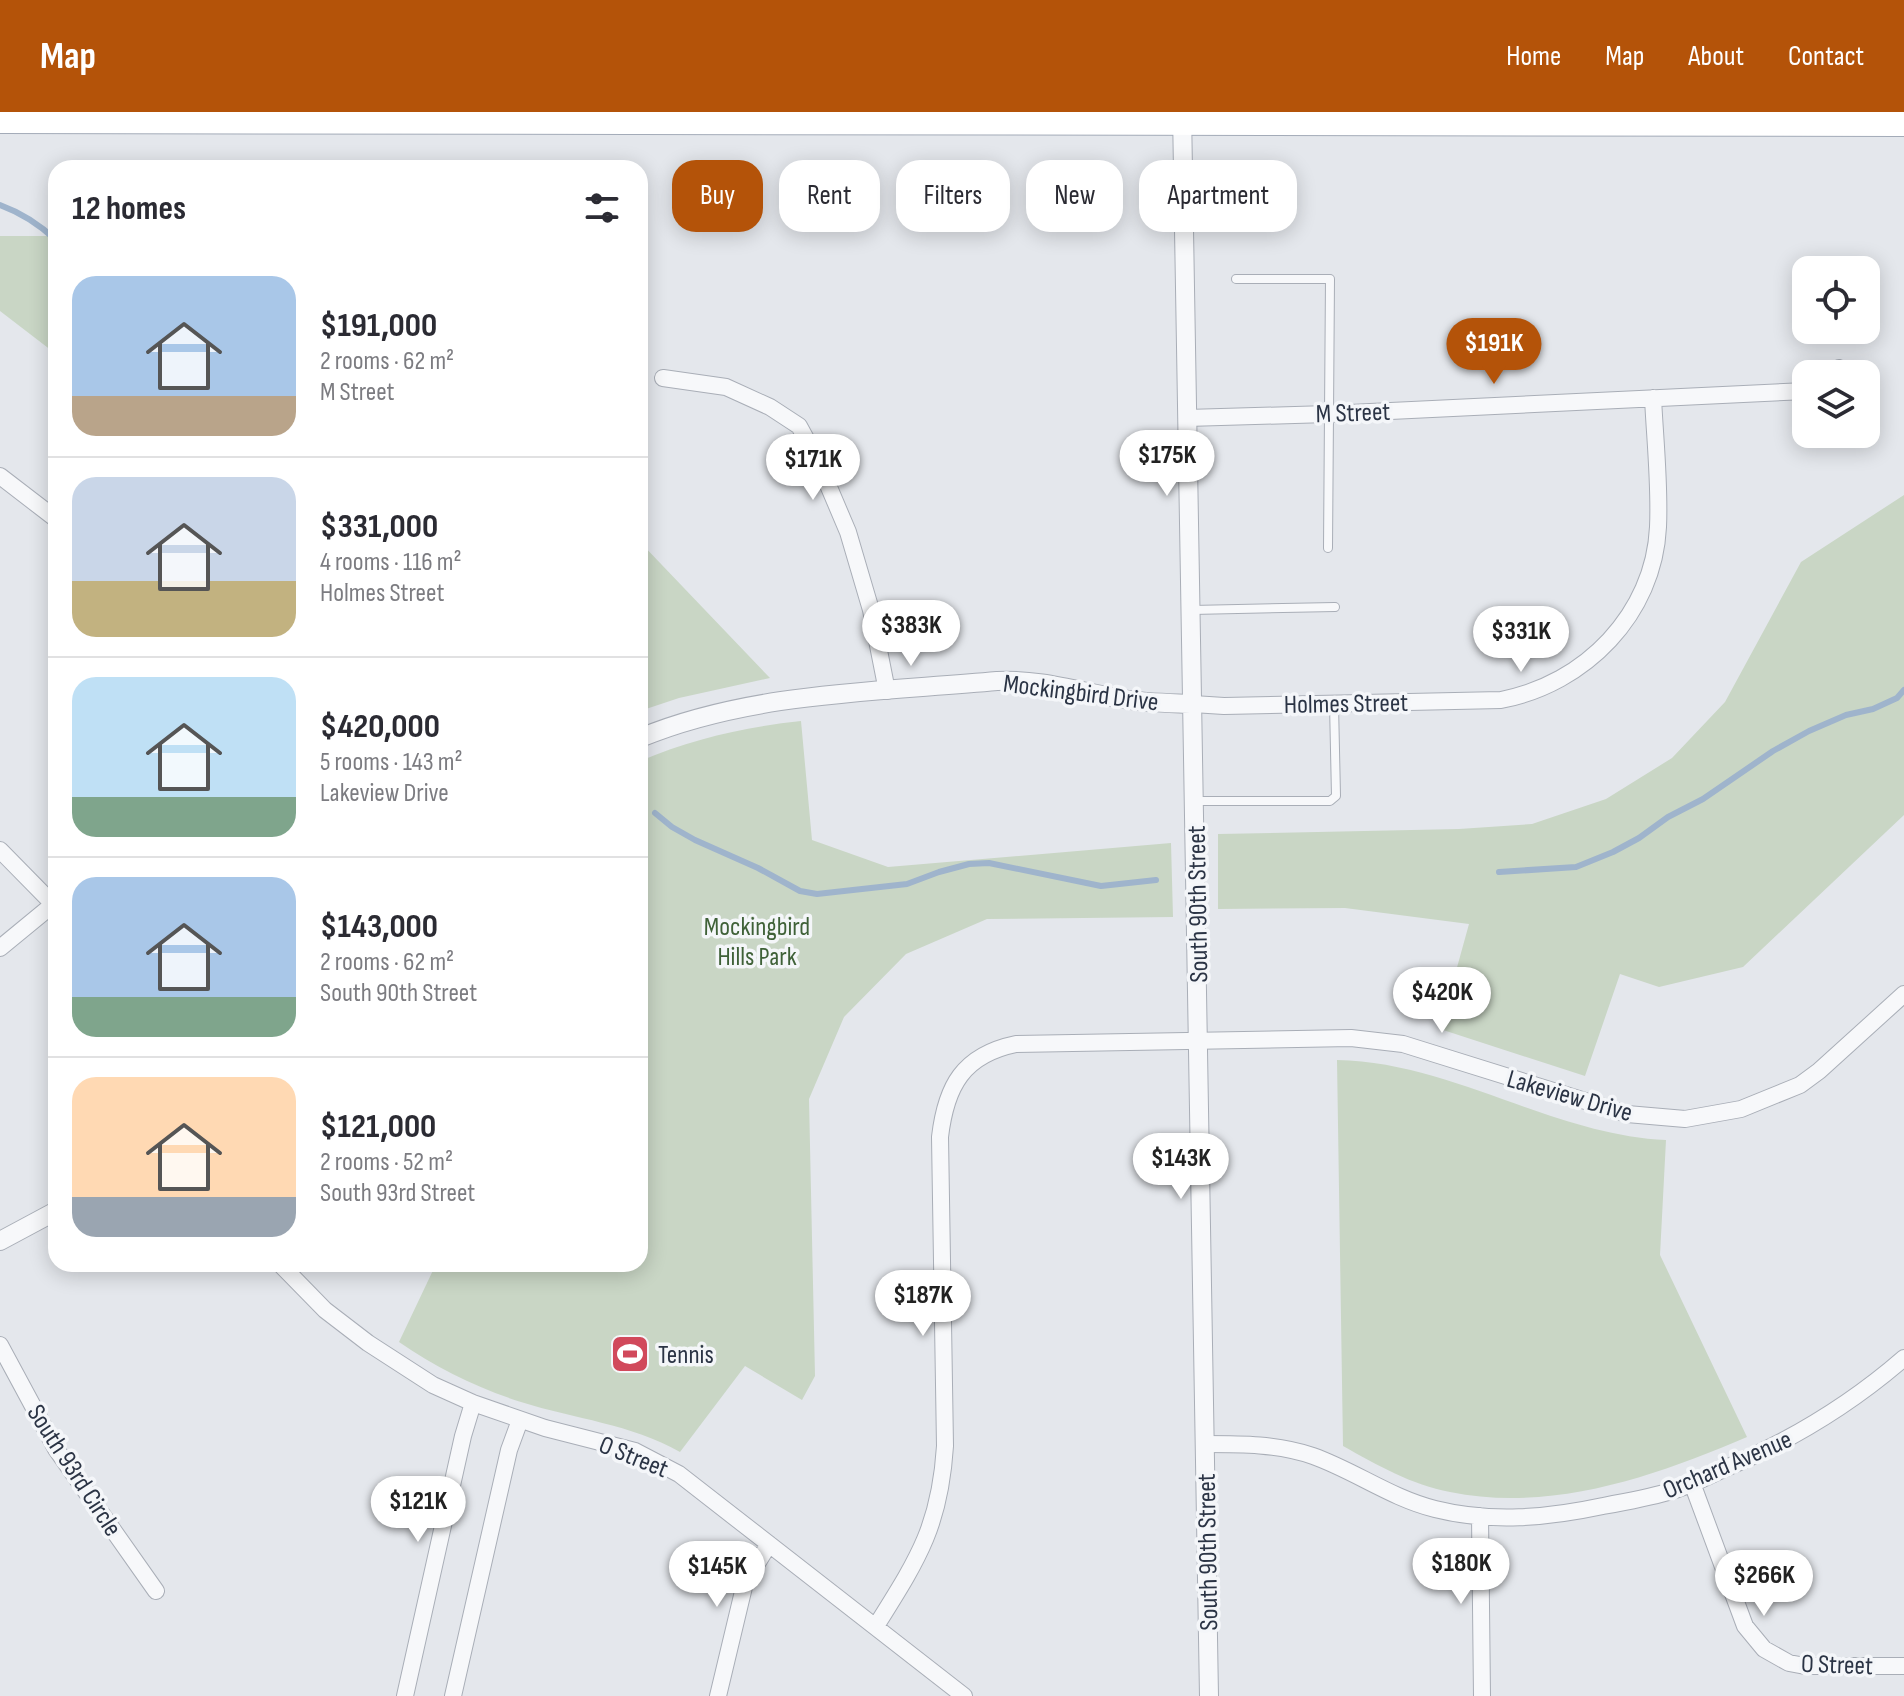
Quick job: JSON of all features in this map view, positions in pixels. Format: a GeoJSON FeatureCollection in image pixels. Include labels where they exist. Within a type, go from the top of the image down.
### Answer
{"type":"FeatureCollection","features":[{"type":"Feature","properties":{"kind":"main road"},"geometry":{"type":"LineString","coordinates":[[0,121],[1182,117],[1904,124]]}},
{"type":"Feature","properties":{"kind":"street","name":"South 90th Street"},"geometry":{"type":"LineString","coordinates":[[1182,117],[1209,1696]]}},
{"type":"Feature","properties":{"kind":"street"},"geometry":{"type":"LineString","coordinates":[[663,378],[726,387],[770,407],[799,426],[817,459],[848,532],[871,610],[887,691]]}},
{"type":"Feature","properties":{"kind":"street","name":"M Street"},"geometry":{"type":"LineString","coordinates":[[1187,418],[1792,392]]}},
{"type":"Feature","properties":{"kind":"street","name":"Holmes Street"},"geometry":{"type":"LineString","coordinates":[[1193,704],[1480,701],[1513,697],[1538,689],[1574,671],[1608,643],[1639,600],[1650,573],[1658,527],[1653,398]]}},
{"type":"Feature","properties":{"kind":"street"},"geometry":{"type":"LineString","coordinates":[[0,476],[48,513]]}},
{"type":"Feature","properties":{"kind":"street","name":"Mockingbird Drive"},"geometry":{"type":"LineString","coordinates":[[648,735],[688,720],[765,703],[1022,680],[1056,684],[1122,699],[1193,704]]}},
{"type":"Feature","properties":{"kind":"street"},"geometry":{"type":"LineString","coordinates":[[0,850],[48,897]]}},
{"type":"Feature","properties":{"kind":"street"},"geometry":{"type":"LineString","coordinates":[[0,948],[48,910]]}},
{"type":"Feature","properties":{"kind":"street","name":"Lakeview Drive"},"geometry":{"type":"LineString","coordinates":[[876,1626],[928,1537],[943,1481],[940,1137],[948,1096],[967,1067],[983,1055],[1016,1044],[1384,1040],[1627,1114],[1685,1119],[1741,1109],[1800,1085],[1904,994]]}},
{"type":"Feature","properties":{"kind":"street"},"geometry":{"type":"LineString","coordinates":[[0,1241],[48,1215]]}},
{"type":"Feature","properties":{"kind":"street","name":"O Street"},"geometry":{"type":"LineString","coordinates":[[288,1272],[325,1310],[368,1343],[433,1385],[520,1420],[650,1457],[679,1474],[964,1696]]}},
{"type":"Feature","properties":{"kind":"street","name":"South 93rd Circle"},"geometry":{"type":"LineString","coordinates":[[0,1345],[56,1449],[156,1591]]}},
{"type":"Feature","properties":{"kind":"street","name":"Orchard Avenue"},"geometry":{"type":"LineString","coordinates":[[1205,1444],[1254,1444],[1295,1451],[1334,1465],[1416,1503],[1457,1514],[1508,1519],[1548,1516],[1670,1492],[1692,1483],[1801,1432],[1901,1366]]}},
{"type":"Feature","properties":{"kind":"street"},"geometry":{"type":"LineString","coordinates":[[405,1696],[473,1403]]}},
{"type":"Feature","properties":{"kind":"street"},"geometry":{"type":"LineString","coordinates":[[453,1696],[509,1450],[520,1420]]}},
{"type":"Feature","properties":{"kind":"street","name":"O Street"},"geometry":{"type":"LineString","coordinates":[[1692,1483],[1745,1626],[1764,1649],[1789,1663],[1805,1666],[1904,1666]]}},
{"type":"Feature","properties":{"kind":"street"},"geometry":{"type":"LineString","coordinates":[[1480,1516],[1482,1696]]}},
{"type":"Feature","properties":{"kind":"street"},"geometry":{"type":"LineString","coordinates":[[718,1696],[745,1583],[769,1544]]}},
{"type":"Feature","properties":{"kind":"lane"},"geometry":{"type":"LineString","coordinates":[[1236,279],[1330,279],[1328,548]]}},
{"type":"Feature","properties":{"kind":"lane"},"geometry":{"type":"LineString","coordinates":[[1191,610],[1335,607]]}},
{"type":"Feature","properties":{"kind":"lane"},"geometry":{"type":"LineString","coordinates":[[1195,801],[1330,801],[1336,796],[1334,704]]}},
{"type":"Feature","properties":{"kind":"green space"},"geometry":{"type":"Polygon","coordinates":[[[0,236],[48,236],[48,348],[0,311],[0,236]]]}},
{"type":"Feature","properties":{"kind":"green space"},"geometry":{"type":"Polygon","coordinates":[[[1904,495],[1904,815],[1743,967],[1659,987],[1620,974],[1585,1076],[1440,1029],[1469,924],[1345,908],[1218,909],[1218,834],[1459,829],[1532,824],[1606,799],[1672,758],[1725,702],[1801,562],[1904,495]]]}},
{"type":"Feature","properties":{"kind":"green space"},"geometry":{"type":"Polygon","coordinates":[[[648,550],[770,678],[679,698],[648,708],[648,550]]]}},
{"type":"Feature","properties":{"kind":"green space","name":"Mockingbird Hills Park"},"geometry":{"type":"Polygon","coordinates":[[[801,721],[812,840],[888,867],[1171,843],[1173,917],[987,919],[906,954],[844,1017],[809,1099],[815,1376],[802,1400],[745,1366],[680,1452],[622,1428],[541,1408],[473,1384],[399,1342],[432,1272],[648,1272],[648,758],[679,746],[801,721]]]}},
{"type":"Feature","properties":{"kind":"green space"},"geometry":{"type":"Polygon","coordinates":[[[1337,1060],[1379,1064],[1421,1073],[1583,1126],[1666,1140],[1660,1255],[1747,1437],[1640,1477],[1564,1494],[1526,1498],[1488,1497],[1436,1489],[1395,1474],[1343,1446],[1337,1060]]]}},
{"type":"Feature","properties":{"kind":"waterway"},"geometry":{"type":"LineString","coordinates":[[0,205],[48,233]]}},
{"type":"Feature","properties":{"kind":"waterway"},"geometry":{"type":"LineString","coordinates":[[1499,872],[1576,867],[1613,852],[1703,799],[1773,751],[1846,715],[1873,709],[1897,698],[1904,690]]}},
{"type":"Feature","properties":{"kind":"waterway"},"geometry":{"type":"LineString","coordinates":[[655,813],[695,840],[800,891],[817,894],[907,884],[969,864],[989,863],[1101,886],[1156,880]]}},
{"type":"Feature","properties":{"kind":"place","name":"Tennis"},"geometry":{"type":"Point","coordinates":[630,1354]}}]}
